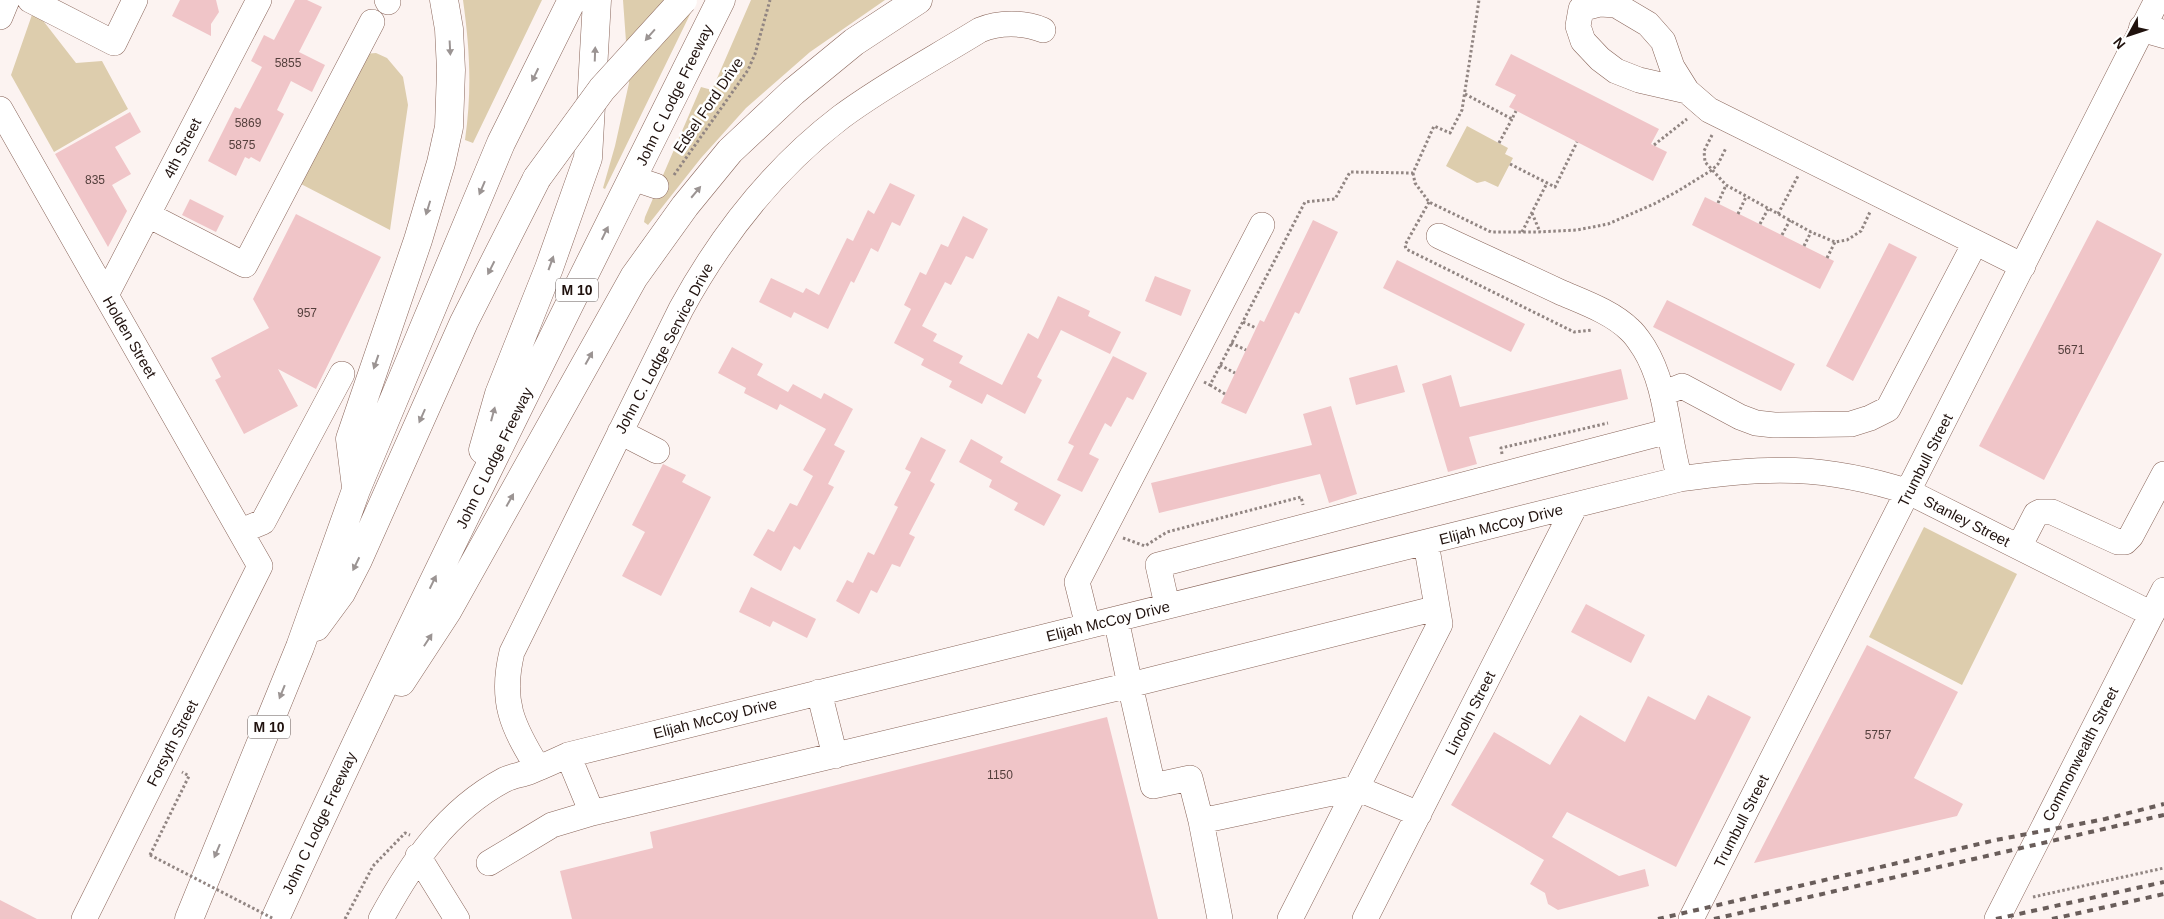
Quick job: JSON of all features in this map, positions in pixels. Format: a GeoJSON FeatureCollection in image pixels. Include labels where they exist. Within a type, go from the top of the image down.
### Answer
{"type":"FeatureCollection","features":[{"type":"Feature","properties":{"kind":"highway"},"geometry":{"type":"LineString","coordinates":[[356,490],[350,439],[418,240],[441,163],[449,127],[451,70],[449,29],[444,0]]}},
{"type":"Feature","properties":{"kind":"highway","name":"M 10"},"geometry":{"type":"LineString","coordinates":[[189,919],[300,647],[356,490],[501,143],[572,0]]}},
{"type":"Feature","properties":{"kind":"highway"},"geometry":{"type":"LineString","coordinates":[[466,512],[499,394],[549,268],[588,158],[598,0]]}},
{"type":"Feature","properties":{"kind":"highway"},"geometry":{"type":"LineString","coordinates":[[300,647],[341,593],[358,560],[464,322],[537,178],[602,89],[683,0]]}},
{"type":"Feature","properties":{"kind":"highway","name":"John C Lodge Freeway"},"geometry":{"type":"LineString","coordinates":[[274,919],[343,768],[466,512],[660,194],[721,0]]}},
{"type":"Feature","properties":{"kind":"highway"},"geometry":{"type":"LineString","coordinates":[[343,768],[448,610],[634,277],[660,194],[684,206],[730,151],[793,92],[854,42],[918,0]]}},
{"type":"Feature","properties":{"kind":"street"},"geometry":{"type":"LineString","coordinates":[[0,17],[7,0]]}},
{"type":"Feature","properties":{"kind":"street"},"geometry":{"type":"LineString","coordinates":[[30,0],[114,43],[136,0]]}},
{"type":"Feature","properties":{"kind":"street","name":"4th Street"},"geometry":{"type":"LineString","coordinates":[[106,296],[259,0]]}},
{"type":"Feature","properties":{"kind":"street","name":"Trumbull Street"},"geometry":{"type":"LineString","coordinates":[[1691,919],[2023,266],[2153,31],[2157,0]]}},
{"type":"Feature","properties":{"kind":"street"},"geometry":{"type":"LineString","coordinates":[[148,215],[245,266],[372,22]]}},
{"type":"Feature","properties":{"kind":"street","name":"John C. Lodge Service Drive"},"geometry":{"type":"LineString","coordinates":[[538,768],[517,734],[509,709],[506,683],[512,652],[620,432],[703,270],[728,232],[786,164],[820,134],[866,100],[980,30],[993,24],[1025,25],[1043,30]]}},
{"type":"Feature","properties":{"kind":"street"},"geometry":{"type":"LineString","coordinates":[[1687,91],[1709,110],[2023,266]]}},
{"type":"Feature","properties":{"kind":"street","name":"Holden Street"},"geometry":{"type":"LineString","coordinates":[[0,109],[260,566]]}},
{"type":"Feature","properties":{"kind":"street"},"geometry":{"type":"LineString","coordinates":[[1088,626],[1077,582],[1262,225]]}},
{"type":"Feature","properties":{"kind":"street"},"geometry":{"type":"LineString","coordinates":[[1439,236],[1616,319],[1630,330],[1644,348],[1662,394],[1680,479]]}},
{"type":"Feature","properties":{"kind":"street"},"geometry":{"type":"LineString","coordinates":[[1662,394],[1682,386],[1740,417],[1764,424],[1851,424],[1870,418],[1888,409],[1975,243]]}},
{"type":"Feature","properties":{"kind":"street"},"geometry":{"type":"LineString","coordinates":[[241,531],[263,522],[342,374]]}},
{"type":"Feature","properties":{"kind":"street"},"geometry":{"type":"LineString","coordinates":[[1167,606],[1158,565],[1669,431]]}},
{"type":"Feature","properties":{"kind":"street"},"geometry":{"type":"LineString","coordinates":[[620,432],[657,451]]}},
{"type":"Feature","properties":{"kind":"street","name":"Stanley Street"},"geometry":{"type":"LineString","coordinates":[[1680,479],[1736,471],[1792,469],[1857,477],[1909,492],[2152,614]]}},
{"type":"Feature","properties":{"kind":"street"},"geometry":{"type":"LineString","coordinates":[[2019,547],[2036,514],[2040,512],[2052,512],[2118,542],[2125,542],[2132,536],[2164,474]]}},
{"type":"Feature","properties":{"kind":"street","name":"Elijah McCoy Drive"},"geometry":{"type":"LineString","coordinates":[[538,768],[568,755],[1680,479]]}},
{"type":"Feature","properties":{"kind":"street","name":"Lincoln Street"},"geometry":{"type":"LineString","coordinates":[[1365,919],[1574,506]]}},
{"type":"Feature","properties":{"kind":"street"},"geometry":{"type":"LineString","coordinates":[[1290,919],[1440,624],[1426,543]]}},
{"type":"Feature","properties":{"kind":"street","name":"Forsyth Street"},"geometry":{"type":"LineString","coordinates":[[84,919],[260,566]]}},
{"type":"Feature","properties":{"kind":"street","name":"Commonwealth Street"},"geometry":{"type":"LineString","coordinates":[[1997,919],[2164,590]]}},
{"type":"Feature","properties":{"kind":"street"},"geometry":{"type":"LineString","coordinates":[[489,863],[552,825],[592,813],[1130,685],[1437,608]]}},
{"type":"Feature","properties":{"kind":"street"},"geometry":{"type":"LineString","coordinates":[[1116,619],[1153,786],[1190,778],[1201,821],[1220,919]]}},
{"type":"Feature","properties":{"kind":"street"},"geometry":{"type":"LineString","coordinates":[[819,692],[835,756]]}},
{"type":"Feature","properties":{"kind":"street"},"geometry":{"type":"LineString","coordinates":[[568,755],[592,813]]}},
{"type":"Feature","properties":{"kind":"street"},"geometry":{"type":"LineString","coordinates":[[381,919],[418,856],[442,829],[494,786],[504,780],[538,768]]}},
{"type":"Feature","properties":{"kind":"street"},"geometry":{"type":"LineString","coordinates":[[1201,821],[1356,788],[1419,814]]}},
{"type":"Feature","properties":{"kind":"street"},"geometry":{"type":"LineString","coordinates":[[418,856],[457,919]]}},
{"type":"Feature","properties":{"kind":"path","name":"Edsel Ford Drive"},"geometry":{"type":"LineString","coordinates":[[660,194],[748,70],[755,54],[770,0]]}},
{"type":"Feature","properties":{"kind":"path"},"geometry":{"type":"LineString","coordinates":[[1479,0],[1466,94],[1462,110],[1450,133],[1434,126],[1413,173],[1415,182],[1429,202],[1491,232],[1577,230],[1608,224],[1654,204],[1712,170],[1718,164],[1726,148]]}},
{"type":"Feature","properties":{"kind":"path"},"geometry":{"type":"LineString","coordinates":[[1466,94],[1512,119]]}},
{"type":"Feature","properties":{"kind":"path"},"geometry":{"type":"LineString","coordinates":[[1499,143],[1516,111]]}},
{"type":"Feature","properties":{"kind":"path"},"geometry":{"type":"LineString","coordinates":[[1654,145],[1691,115]]}},
{"type":"Feature","properties":{"kind":"path"},"geometry":{"type":"LineString","coordinates":[[1715,130],[1704,151],[1705,162],[1726,185],[1811,232],[1835,242],[1847,240],[1861,231],[1872,209]]}},
{"type":"Feature","properties":{"kind":"path"},"geometry":{"type":"LineString","coordinates":[[1510,164],[1555,187],[1578,142]]}},
{"type":"Feature","properties":{"kind":"path"},"geometry":{"type":"LineString","coordinates":[[1210,385],[1305,202],[1335,199],[1350,172],[1413,173]]}},
{"type":"Feature","properties":{"kind":"path"},"geometry":{"type":"LineString","coordinates":[[1778,214],[1799,173]]}},
{"type":"Feature","properties":{"kind":"path"},"geometry":{"type":"LineString","coordinates":[[1522,232],[1547,183]]}},
{"type":"Feature","properties":{"kind":"path"},"geometry":{"type":"LineString","coordinates":[[1718,203],[1726,185]]}},
{"type":"Feature","properties":{"kind":"path"},"geometry":{"type":"LineString","coordinates":[[1738,214],[1746,197]]}},
{"type":"Feature","properties":{"kind":"path"},"geometry":{"type":"LineString","coordinates":[[1429,202],[1406,248],[1574,332],[1600,329]]}},
{"type":"Feature","properties":{"kind":"path"},"geometry":{"type":"LineString","coordinates":[[1760,224],[1768,209]]}},
{"type":"Feature","properties":{"kind":"path"},"geometry":{"type":"LineString","coordinates":[[1532,212],[1540,232]]}},
{"type":"Feature","properties":{"kind":"path"},"geometry":{"type":"LineString","coordinates":[[1782,235],[1790,220]]}},
{"type":"Feature","properties":{"kind":"path"},"geometry":{"type":"LineString","coordinates":[[1804,246],[1811,232]]}},
{"type":"Feature","properties":{"kind":"path"},"geometry":{"type":"LineString","coordinates":[[1827,258],[1835,242]]}},
{"type":"Feature","properties":{"kind":"path"},"geometry":{"type":"LineString","coordinates":[[1243,322],[1256,328]]}},
{"type":"Feature","properties":{"kind":"path"},"geometry":{"type":"LineString","coordinates":[[1231,343],[1246,350]]}},
{"type":"Feature","properties":{"kind":"path"},"geometry":{"type":"LineString","coordinates":[[1220,365],[1235,373]]}},
{"type":"Feature","properties":{"kind":"path"},"geometry":{"type":"LineString","coordinates":[[1186,372],[1225,394]]}},
{"type":"Feature","properties":{"kind":"path"},"geometry":{"type":"LineString","coordinates":[[1104,529],[1145,546],[1167,532],[1301,497],[1305,512]]}},
{"type":"Feature","properties":{"kind":"path"},"geometry":{"type":"LineString","coordinates":[[163,761],[189,776],[150,855],[274,919]]}},
{"type":"Feature","properties":{"kind":"path"},"geometry":{"type":"LineString","coordinates":[[345,919],[373,866],[405,833]]}},
{"type":"Feature","properties":{"kind":"path"},"geometry":{"type":"LineString","coordinates":[[2010,894],[2031,897],[2164,868]]}},
{"type":"Feature","properties":{"kind":"shaded area"},"geometry":{"type":"Polygon","coordinates":[[[463,0],[542,0],[473,143],[465,140],[469,104],[469,70],[463,0]]]}},
{"type":"Feature","properties":{"kind":"shaded area"},"geometry":{"type":"Polygon","coordinates":[[[623,0],[697,0],[605,189],[603,188],[615,146],[629,83],[623,0]]]}},
{"type":"Feature","properties":{"kind":"shaded area"},"geometry":{"type":"Polygon","coordinates":[[[751,0],[885,0],[810,52],[746,108],[701,158],[648,225],[644,222],[645,217],[701,87],[712,90],[751,0]]]}},
{"type":"Feature","properties":{"kind":"shaded area"},"geometry":{"type":"Polygon","coordinates":[[[34,9],[76,63],[102,61],[128,109],[54,152],[11,75],[34,9]]]}},
{"type":"Feature","properties":{"kind":"shaded area"},"geometry":{"type":"Polygon","coordinates":[[[376,53],[387,58],[403,77],[408,105],[390,230],[299,183],[363,54],[376,53]]]}},
{"type":"Feature","properties":{"kind":"shaded area"},"geometry":{"type":"Polygon","coordinates":[[[1467,126],[1508,148],[1505,154],[1513,158],[1498,187],[1485,181],[1477,183],[1446,166],[1467,126]]]}},
{"type":"Feature","properties":{"kind":"shaded area"},"geometry":{"type":"Polygon","coordinates":[[[1924,527],[2017,574],[1962,685],[1869,637],[1924,527]]]}},
{"type":"Feature","properties":{"kind":"building"},"geometry":{"type":"Polygon","coordinates":[[[180,0],[216,0],[219,12],[211,24],[211,36],[172,16],[180,0]]]}},
{"type":"Feature","properties":{"kind":"building"},"geometry":{"type":"Polygon","coordinates":[[[295,0],[307,0],[322,7],[299,52],[325,65],[312,92],[291,81],[277,110],[284,114],[260,162],[251,157],[249,159],[245,157],[236,176],[208,161],[235,107],[240,109],[262,67],[251,61],[264,35],[274,40],[295,0]]]}},
{"type":"Feature","properties":{"kind":"building"},"geometry":{"type":"Polygon","coordinates":[[[1511,54],[1659,129],[1651,144],[1667,152],[1653,181],[1509,107],[1516,95],[1495,85],[1511,54]]]}},
{"type":"Feature","properties":{"kind":"building"},"geometry":{"type":"Polygon","coordinates":[[[130,112],[141,132],[115,147],[131,174],[112,185],[127,211],[108,247],[55,154],[130,112]]]}},
{"type":"Feature","properties":{"kind":"building"},"geometry":{"type":"Polygon","coordinates":[[[890,183],[915,195],[900,226],[892,222],[878,252],[871,248],[854,283],[851,281],[828,329],[794,312],[791,318],[759,302],[771,278],[803,293],[806,288],[819,295],[847,238],[853,241],[868,210],[874,214],[890,183]]]}},
{"type":"Feature","properties":{"kind":"building"},"geometry":{"type":"Polygon","coordinates":[[[1705,197],[1834,261],[1820,289],[1692,225],[1705,197]]]}},
{"type":"Feature","properties":{"kind":"building"},"geometry":{"type":"Polygon","coordinates":[[[190,199],[224,216],[216,232],[182,215],[190,199]]]}},
{"type":"Feature","properties":{"kind":"building"},"geometry":{"type":"Polygon","coordinates":[[[296,214],[381,257],[316,389],[278,369],[298,406],[244,434],[215,380],[221,377],[211,358],[269,328],[253,299],[296,214]]]}},
{"type":"Feature","properties":{"kind":"building"},"geometry":{"type":"Polygon","coordinates":[[[963,216],[988,229],[973,259],[966,256],[951,285],[945,282],[922,326],[937,334],[933,341],[963,356],[959,363],[1002,385],[1028,333],[1038,339],[1058,296],[1090,311],[1088,316],[1121,332],[1110,354],[1061,330],[1037,377],[1042,380],[1025,414],[987,394],[982,404],[949,387],[952,381],[921,365],[924,359],[894,343],[911,309],[904,305],[920,272],[926,275],[941,244],[948,247],[963,216]]]}},
{"type":"Feature","properties":{"kind":"building"},"geometry":{"type":"Polygon","coordinates":[[[1313,220],[1338,232],[1299,314],[1295,312],[1246,414],[1221,403],[1260,320],[1264,322],[1313,220]]]}},
{"type":"Feature","properties":{"kind":"building"},"geometry":{"type":"Polygon","coordinates":[[[2097,220],[2162,254],[2044,480],[1979,446],[2097,220]]]}},
{"type":"Feature","properties":{"kind":"building"},"geometry":{"type":"Polygon","coordinates":[[[1889,243],[1917,257],[1853,381],[1826,366],[1889,243]]]}},
{"type":"Feature","properties":{"kind":"building"},"geometry":{"type":"Polygon","coordinates":[[[1397,260],[1525,324],[1511,352],[1383,288],[1397,260]]]}},
{"type":"Feature","properties":{"kind":"building"},"geometry":{"type":"Polygon","coordinates":[[[1155,276],[1191,290],[1181,316],[1145,301],[1155,276]]]}},
{"type":"Feature","properties":{"kind":"building"},"geometry":{"type":"Polygon","coordinates":[[[1667,300],[1795,364],[1781,391],[1653,327],[1667,300]]]}},
{"type":"Feature","properties":{"kind":"building"},"geometry":{"type":"Polygon","coordinates":[[[732,347],[763,364],[757,375],[788,392],[793,384],[821,399],[824,393],[853,409],[834,445],[845,451],[828,484],[834,487],[800,550],[794,546],[781,571],[753,555],[768,529],[774,532],[790,503],[797,506],[813,476],[803,470],[826,429],[780,404],[777,410],[744,393],[746,388],[718,373],[732,347]]]}},
{"type":"Feature","properties":{"kind":"building"},"geometry":{"type":"Polygon","coordinates":[[[1113,356],[1147,373],[1133,400],[1127,397],[1111,427],[1105,423],[1089,454],[1099,459],[1082,492],[1057,480],[1074,446],[1068,443],[1113,356]]]}},
{"type":"Feature","properties":{"kind":"building"},"geometry":{"type":"Polygon","coordinates":[[[1397,365],[1405,392],[1356,405],[1349,378],[1397,365]]]}},
{"type":"Feature","properties":{"kind":"building"},"geometry":{"type":"Polygon","coordinates":[[[1621,369],[1628,399],[1469,437],[1477,464],[1448,472],[1422,384],[1451,375],[1460,407],[1621,369]]]}},
{"type":"Feature","properties":{"kind":"building"},"geometry":{"type":"Polygon","coordinates":[[[1331,406],[1357,494],[1329,503],[1320,474],[1159,513],[1151,483],[1312,445],[1303,414],[1331,406]]]}},
{"type":"Feature","properties":{"kind":"building"},"geometry":{"type":"Polygon","coordinates":[[[921,437],[946,450],[930,481],[935,484],[909,534],[915,537],[900,567],[892,564],[877,593],[871,590],[859,614],[836,601],[847,580],[853,583],[868,552],[874,555],[898,507],[894,505],[911,472],[905,469],[921,437]]]}},
{"type":"Feature","properties":{"kind":"building"},"geometry":{"type":"Polygon","coordinates":[[[971,439],[1003,457],[1000,462],[1061,495],[1044,526],[1014,510],[1018,503],[989,487],[992,480],[959,462],[971,439]]]}},
{"type":"Feature","properties":{"kind":"building"},"geometry":{"type":"Polygon","coordinates":[[[663,464],[686,475],[682,482],[711,497],[661,596],[622,576],[645,532],[632,525],[663,464]]]}},
{"type":"Feature","properties":{"kind":"building"},"geometry":{"type":"Polygon","coordinates":[[[751,587],[816,619],[807,638],[773,621],[770,627],[739,612],[751,587]]]}},
{"type":"Feature","properties":{"kind":"building"},"geometry":{"type":"Polygon","coordinates":[[[1586,604],[1645,635],[1631,663],[1571,632],[1586,604]]]}},
{"type":"Feature","properties":{"kind":"building"},"geometry":{"type":"Polygon","coordinates":[[[1867,645],[1958,692],[1914,778],[1963,804],[1957,816],[1754,863],[1867,645]]]}},
{"type":"Feature","properties":{"kind":"building"},"geometry":{"type":"Polygon","coordinates":[[[1708,695],[1751,717],[1676,867],[1567,812],[1552,837],[1619,876],[1645,869],[1649,886],[1558,910],[1548,904],[1545,893],[1530,884],[1544,860],[1451,805],[1494,732],[1550,765],[1580,715],[1625,742],[1648,696],[1695,720],[1708,695]]]}},
{"type":"Feature","properties":{"kind":"building"},"geometry":{"type":"Polygon","coordinates":[[[1107,717],[1158,919],[572,919],[560,871],[653,848],[650,832],[1107,717]]]}},
{"type":"Feature","properties":{"kind":"building"},"geometry":{"type":"Polygon","coordinates":[[[0,900],[37,919],[0,919],[0,900]]]}},
{"type":"Feature","properties":{"kind":"railway"},"geometry":{"type":"LineString","coordinates":[[1658,919],[1996,840],[2105,819],[2164,804]]}},
{"type":"Feature","properties":{"kind":"railway"},"geometry":{"type":"LineString","coordinates":[[1714,919],[2164,815]]}},
{"type":"Feature","properties":{"kind":"railway"},"geometry":{"type":"LineString","coordinates":[[1996,919],[2164,882]]}},
{"type":"Feature","properties":{"kind":"railway"},"geometry":{"type":"LineString","coordinates":[[2052,919],[2164,894]]}}]}
